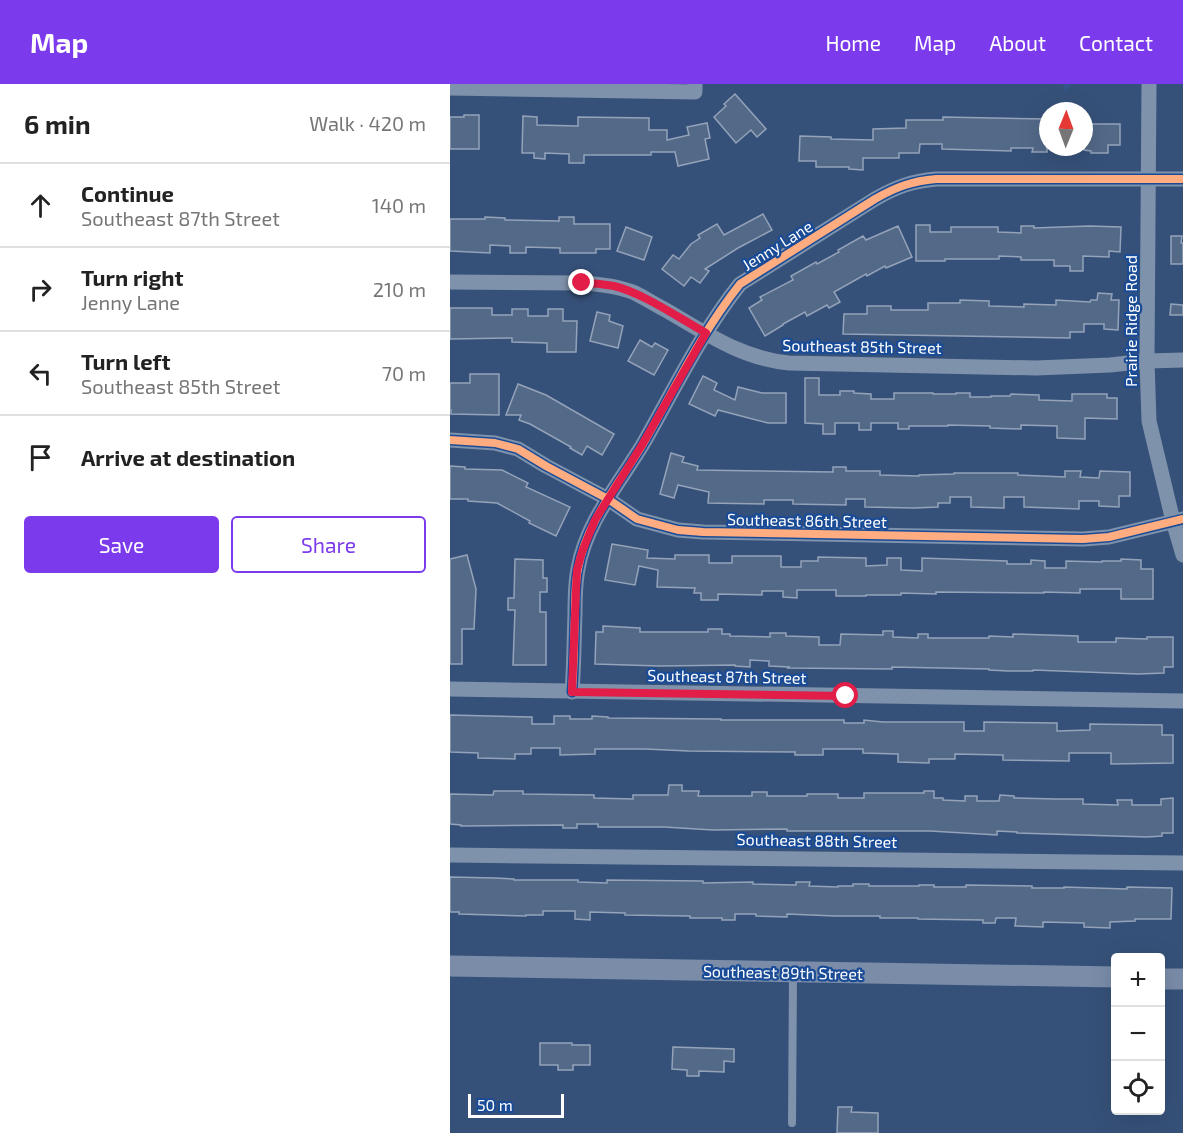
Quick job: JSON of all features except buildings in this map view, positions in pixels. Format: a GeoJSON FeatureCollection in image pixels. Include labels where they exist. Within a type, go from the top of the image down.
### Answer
{"type":"FeatureCollection","features":[{"type":"Feature","properties":{"kind":"street","name":"Prairie Ridge Road"},"geometry":{"type":"LineString","coordinates":[[1149,84],[1147,361],[1149,421],[1178,520],[1183,555]]}},
{"type":"Feature","properties":{"kind":"street"},"geometry":{"type":"LineString","coordinates":[[450,88],[695,88]]}},
{"type":"Feature","properties":{"kind":"street","name":"Jenny Lane"},"geometry":{"type":"LineString","coordinates":[[572,692],[577,570],[595,520],[642,445],[706,333],[740,284],[875,199],[909,183],[936,179],[1183,180]]}},
{"type":"Feature","properties":{"kind":"street","name":"Southeast 85th Street"},"geometry":{"type":"LineString","coordinates":[[450,282],[582,283],[616,287],[636,294],[733,348],[772,362],[1036,368],[1183,360]]}},
{"type":"Feature","properties":{"kind":"street","name":"Southeast 86th Street"},"geometry":{"type":"LineString","coordinates":[[450,440],[495,443],[518,448],[546,466],[608,499],[637,519],[678,530],[1083,539],[1109,537],[1178,520]]}},
{"type":"Feature","properties":{"kind":"street","name":"Southeast 87th Street"},"geometry":{"type":"LineString","coordinates":[[450,689],[1183,701]]}},
{"type":"Feature","properties":{"kind":"street","name":"Southeast 88th Street"},"geometry":{"type":"LineString","coordinates":[[450,855],[1183,863]]}},
{"type":"Feature","properties":{"kind":"street","name":"Southeast 89th Street"},"geometry":{"type":"LineString","coordinates":[[450,966],[1111,977]]}},
{"type":"Feature","properties":{"kind":"street"},"geometry":{"type":"LineString","coordinates":[[1165,978],[1183,979]]}},
{"type":"Feature","properties":{"kind":"lane"},"geometry":{"type":"LineString","coordinates":[[792,1123],[793,972]]}},
{"type":"Feature","properties":{"kind":"waterway"},"geometry":{"type":"LineString","coordinates":[[1065,88],[1069,84]]}},
{"type":"Feature","properties":{"kind":"cycle path"},"geometry":{"type":"LineString","coordinates":[[572,692],[576,580],[588,535],[604,504],[643,444],[700,342],[740,284],[875,199],[912,183],[936,179],[1183,179]]}},
{"type":"Feature","properties":{"kind":"cycle path"},"geometry":{"type":"LineString","coordinates":[[450,440],[495,443],[518,449],[608,499],[637,519],[678,530],[1083,539],[1109,537],[1183,519]]}},
{"type":"Feature","properties":{"kind":"route"},"geometry":{"type":"LineString","coordinates":[[582,283],[616,287],[636,294],[706,333],[642,445],[595,520],[582,552],[577,570],[572,692],[846,696]]}}]}
